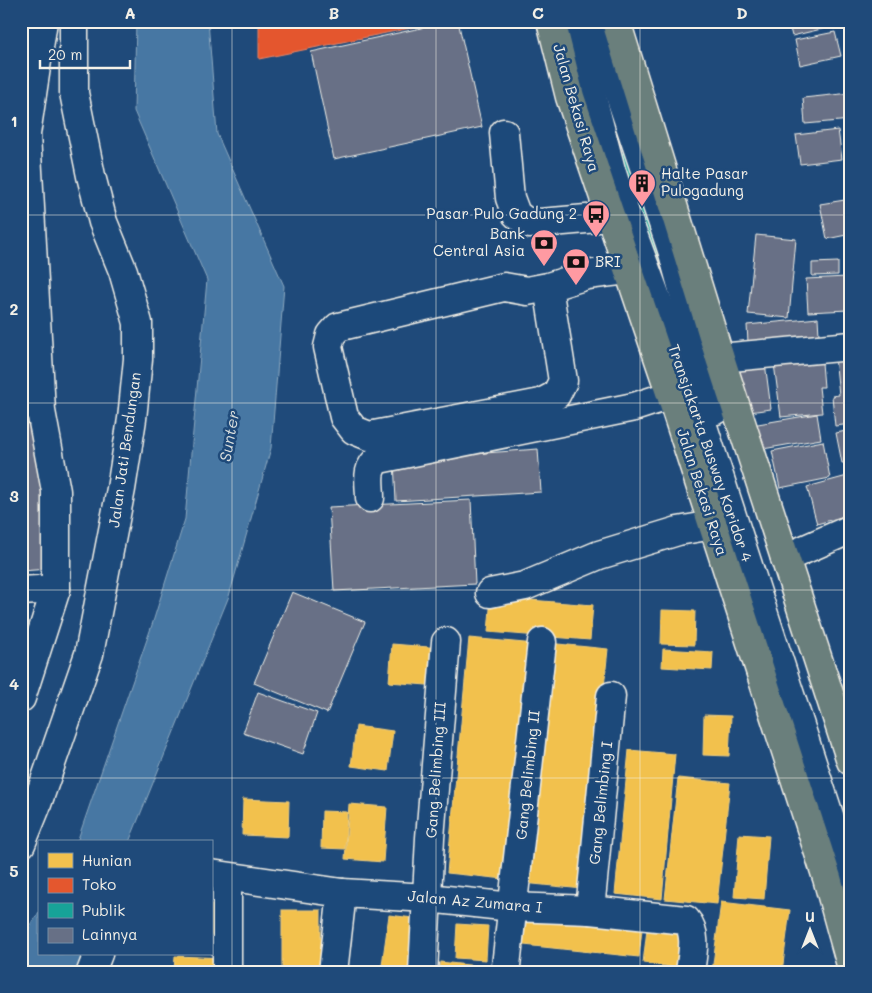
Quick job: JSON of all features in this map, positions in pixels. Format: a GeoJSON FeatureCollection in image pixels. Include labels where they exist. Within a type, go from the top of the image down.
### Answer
{"type":"FeatureCollection","features":[{"type":"Feature","properties":{"kind":"main road","name":"Jalan Bekasi Raya"},"geometry":{"type":"LineString","coordinates":[[552,21],[570,97],[609,217],[671,395],[827,878],[851,964]]}},
{"type":"Feature","properties":{"kind":"main road"},"geometry":{"type":"LineString","coordinates":[[616,21],[720,358],[851,761]]}},
{"type":"Feature","properties":{"kind":"street"},"geometry":{"type":"LineString","coordinates":[[21,698],[56,589],[56,491],[31,414],[24,134],[43,21]]}},
{"type":"Feature","properties":{"kind":"street","name":"Jalan Jati Bendungan"},"geometry":{"type":"LineString","coordinates":[[21,844],[36,808],[89,654],[122,489],[138,359],[138,323],[123,271],[103,222],[91,176],[74,93],[74,21]]}},
{"type":"Feature","properties":{"kind":"street","name":"Transjakarta Busway Koridor 4"},"geometry":{"type":"LineString","coordinates":[[572,21],[611,170],[698,411],[851,883]]}},
{"type":"Feature","properties":{"kind":"street","name":"Transjakarta Busway Koridor 4"},"geometry":{"type":"LineString","coordinates":[[595,21],[673,253],[706,381],[851,823]]}},
{"type":"Feature","properties":{"kind":"street"},"geometry":{"type":"LineString","coordinates":[[504,133],[510,198],[516,214],[529,224],[609,217]]}},
{"type":"Feature","properties":{"kind":"street"},"geometry":{"type":"LineString","coordinates":[[548,287],[563,382],[556,395],[541,403],[369,436],[354,430],[344,417],[328,347],[331,335],[338,327],[504,286],[527,290],[548,287],[587,275],[627,270]]}},
{"type":"Feature","properties":{"kind":"street"},"geometry":{"type":"LineString","coordinates":[[720,358],[851,346]]}},
{"type":"Feature","properties":{"kind":"street"},"geometry":{"type":"LineString","coordinates":[[370,498],[369,472],[371,466],[379,459],[634,407],[671,395]]}},
{"type":"Feature","properties":{"kind":"street"},"geometry":{"type":"LineString","coordinates":[[490,593],[525,586],[607,552],[678,531],[713,525]]}},
{"type":"Feature","properties":{"kind":"street"},"geometry":{"type":"LineString","coordinates":[[785,558],[851,529]]}},
{"type":"Feature","properties":{"kind":"street"},"geometry":{"type":"LineString","coordinates":[[21,591],[56,589]]}},
{"type":"Feature","properties":{"kind":"street","name":"Gang Belimbing III"},"geometry":{"type":"LineString","coordinates":[[423,972],[430,838],[446,642]]}},
{"type":"Feature","properties":{"kind":"street","name":"Gang Belimbing II"},"geometry":{"type":"LineString","coordinates":[[506,966],[542,642]]}},
{"type":"Feature","properties":{"kind":"street","name":"Gang Belimbing I"},"geometry":{"type":"LineString","coordinates":[[590,910],[611,696]]}},
{"type":"Feature","properties":{"kind":"street"},"geometry":{"type":"LineString","coordinates":[[219,876],[227,967]]}},
{"type":"Feature","properties":{"kind":"street","name":"Jalan Az Zumara I"},"geometry":{"type":"LineString","coordinates":[[219,876],[342,893],[428,898],[512,907],[590,910],[686,920],[691,925],[692,937],[690,972]]}},
{"type":"Feature","properties":{"kind":"street"},"geometry":{"type":"LineString","coordinates":[[333,972],[342,893]]}},
{"type":"Feature","properties":{"kind":"street"},"geometry":{"type":"LineString","coordinates":[[91,972],[97,956]]}},
{"type":"Feature","properties":{"kind":"water","name":"Sunter"},"geometry":{"type":"Polygon","coordinates":[[[136,21],[208,21],[217,134],[284,286],[271,448],[229,596],[130,840],[78,840],[153,622],[185,519],[207,280],[134,111],[136,21]]]}},
{"type":"Feature","properties":{"kind":"water"},"geometry":{"type":"Polygon","coordinates":[[[38,914],[38,956],[84,956],[78,972],[21,972],[21,941],[38,914]]]}},
{"type":"Feature","properties":{"kind":"building: Hunian"},"geometry":{"type":"Polygon","coordinates":[[[491,597],[593,605],[590,640],[488,632],[491,597]]]}},
{"type":"Feature","properties":{"kind":"building: Hunian"},"geometry":{"type":"Polygon","coordinates":[[[662,610],[695,611],[694,645],[661,644],[662,610]]]}},
{"type":"Feature","properties":{"kind":"building: Hunian"},"geometry":{"type":"Polygon","coordinates":[[[469,638],[536,644],[514,880],[447,873],[469,638]]]}},
{"type":"Feature","properties":{"kind":"building: Hunian"},"geometry":{"type":"Polygon","coordinates":[[[548,643],[608,649],[583,889],[523,883],[548,643]]]}},
{"type":"Feature","properties":{"kind":"building: Hunian"},"geometry":{"type":"Polygon","coordinates":[[[392,644],[441,648],[439,686],[389,682],[392,644]]]}},
{"type":"Feature","properties":{"kind":"building: Hunian"},"geometry":{"type":"Polygon","coordinates":[[[663,649],[713,652],[712,670],[662,667],[663,649]]]}},
{"type":"Feature","properties":{"kind":"building: Hunian"},"geometry":{"type":"Polygon","coordinates":[[[704,715],[731,716],[729,756],[703,755],[704,715]]]}},
{"type":"Feature","properties":{"kind":"building: Hunian"},"geometry":{"type":"Polygon","coordinates":[[[356,726],[393,731],[388,771],[351,766],[356,726]]]}},
{"type":"Feature","properties":{"kind":"building: Hunian"},"geometry":{"type":"Polygon","coordinates":[[[629,750],[675,754],[662,899],[615,894],[629,750]]]}},
{"type":"Feature","properties":{"kind":"building: Hunian"},"geometry":{"type":"Polygon","coordinates":[[[678,778],[730,783],[717,904],[665,899],[678,778]]]}},
{"type":"Feature","properties":{"kind":"building: Hunian"},"geometry":{"type":"Polygon","coordinates":[[[243,799],[289,801],[288,837],[242,835],[243,799]]]}},
{"type":"Feature","properties":{"kind":"building: Hunian"},"geometry":{"type":"Polygon","coordinates":[[[349,804],[387,807],[383,862],[345,859],[349,804]]]}},
{"type":"Feature","properties":{"kind":"building: Hunian"},"geometry":{"type":"Polygon","coordinates":[[[322,811],[347,812],[345,849],[321,848],[322,811]]]}},
{"type":"Feature","properties":{"kind":"building: Hunian"},"geometry":{"type":"Polygon","coordinates":[[[739,834],[769,836],[764,899],[734,897],[739,834]]]}},
{"type":"Feature","properties":{"kind":"building: Hunian"},"geometry":{"type":"Polygon","coordinates":[[[721,902],[790,910],[782,972],[712,972],[721,902]]]}},
{"type":"Feature","properties":{"kind":"building: Hunian"},"geometry":{"type":"Polygon","coordinates":[[[212,904],[219,904],[219,935],[212,935],[212,904]]]}},
{"type":"Feature","properties":{"kind":"building: Hunian"},"geometry":{"type":"Polygon","coordinates":[[[282,910],[321,910],[321,972],[282,972],[282,910]]]}},
{"type":"Feature","properties":{"kind":"building: Hunian"},"geometry":{"type":"Polygon","coordinates":[[[518,910],[643,920],[639,957],[514,944],[518,910]]]}},
{"type":"Feature","properties":{"kind":"building: Hunian"},"geometry":{"type":"Polygon","coordinates":[[[389,915],[421,919],[414,972],[381,972],[389,915]]]}},
{"type":"Feature","properties":{"kind":"building: Hunian"},"geometry":{"type":"Polygon","coordinates":[[[648,921],[686,925],[681,968],[643,963],[648,921]]]}},
{"type":"Feature","properties":{"kind":"building: Hunian"},"geometry":{"type":"Polygon","coordinates":[[[457,924],[488,926],[486,960],[455,958],[457,924]]]}},
{"type":"Feature","properties":{"kind":"building: Hunian"},"geometry":{"type":"Polygon","coordinates":[[[175,956],[225,958],[224,972],[174,972],[175,956]]]}},
{"type":"Feature","properties":{"kind":"building: Hunian"},"geometry":{"type":"Polygon","coordinates":[[[440,962],[497,968],[496,972],[439,972],[440,962]]]}},
{"type":"Feature","properties":{"kind":"building: Toko"},"geometry":{"type":"Polygon","coordinates":[[[259,21],[445,21],[259,59],[259,21]]]}},
{"type":"Feature","properties":{"kind":"building: Publik","name":"Halte Pasar Pulogadung"},"geometry":{"type":"Polygon","coordinates":[[[634,149],[670,258],[650,265],[615,156],[634,149]]]}},
{"type":"Feature","properties":{"kind":"building: Lainnya"},"geometry":{"type":"Polygon","coordinates":[[[458,21],[482,127],[334,159],[311,52],[458,21]]]}},
{"type":"Feature","properties":{"kind":"building: Lainnya"},"geometry":{"type":"Polygon","coordinates":[[[788,21],[851,21],[851,22],[792,36],[788,21]]]}},
{"type":"Feature","properties":{"kind":"building: Lainnya"},"geometry":{"type":"Polygon","coordinates":[[[21,24],[25,116],[21,116],[21,24]]]}},
{"type":"Feature","properties":{"kind":"building: Lainnya"},"geometry":{"type":"Polygon","coordinates":[[[851,28],[851,53],[846,29],[851,28]]]}},
{"type":"Feature","properties":{"kind":"building: Lainnya"},"geometry":{"type":"Polygon","coordinates":[[[835,32],[841,56],[800,65],[795,40],[835,32]]]}},
{"type":"Feature","properties":{"kind":"building: Lainnya"},"geometry":{"type":"Polygon","coordinates":[[[851,93],[851,120],[805,124],[803,98],[851,93]]]}},
{"type":"Feature","properties":{"kind":"building: Lainnya"},"geometry":{"type":"Polygon","coordinates":[[[838,130],[842,159],[800,164],[796,135],[838,130]]]}},
{"type":"Feature","properties":{"kind":"building: Lainnya"},"geometry":{"type":"Polygon","coordinates":[[[846,137],[851,137],[851,172],[850,172],[846,137]]]}},
{"type":"Feature","properties":{"kind":"building: Lainnya"},"geometry":{"type":"Polygon","coordinates":[[[851,199],[851,234],[827,239],[820,204],[851,199]]]}},
{"type":"Feature","properties":{"kind":"building: Lainnya"},"geometry":{"type":"Polygon","coordinates":[[[756,235],[796,239],[789,318],[748,314],[756,235]]]}},
{"type":"Feature","properties":{"kind":"building: Lainnya"},"geometry":{"type":"Polygon","coordinates":[[[847,235],[851,235],[851,264],[849,264],[847,235]]]}},
{"type":"Feature","properties":{"kind":"building: Lainnya"},"geometry":{"type":"Polygon","coordinates":[[[838,262],[838,275],[812,276],[812,263],[838,262]]]}},
{"type":"Feature","properties":{"kind":"building: Lainnya"},"geometry":{"type":"Polygon","coordinates":[[[847,277],[848,310],[808,312],[806,279],[847,277]]]}},
{"type":"Feature","properties":{"kind":"building: Lainnya"},"geometry":{"type":"Polygon","coordinates":[[[818,318],[819,335],[748,342],[747,325],[818,318]]]}},
{"type":"Feature","properties":{"kind":"building: Lainnya"},"geometry":{"type":"Polygon","coordinates":[[[821,351],[824,387],[819,387],[822,413],[781,417],[773,356],[821,351]]]}},
{"type":"Feature","properties":{"kind":"building: Lainnya"},"geometry":{"type":"Polygon","coordinates":[[[764,355],[771,409],[742,413],[735,359],[764,355]]]}},
{"type":"Feature","properties":{"kind":"building: Lainnya"},"geometry":{"type":"Polygon","coordinates":[[[851,355],[851,424],[835,426],[832,396],[839,395],[835,357],[851,355]]]}},
{"type":"Feature","properties":{"kind":"building: Lainnya"},"geometry":{"type":"Polygon","coordinates":[[[817,414],[821,439],[757,450],[752,425],[817,414]]]}},
{"type":"Feature","properties":{"kind":"building: Lainnya"},"geometry":{"type":"Polygon","coordinates":[[[39,423],[48,569],[21,571],[21,424],[39,423]]]}},
{"type":"Feature","properties":{"kind":"building: Lainnya"},"geometry":{"type":"Polygon","coordinates":[[[851,430],[851,462],[842,463],[836,433],[851,430]]]}},
{"type":"Feature","properties":{"kind":"building: Lainnya"},"geometry":{"type":"Polygon","coordinates":[[[823,441],[830,478],[780,488],[772,451],[823,441]]]}},
{"type":"Feature","properties":{"kind":"building: Lainnya"},"geometry":{"type":"Polygon","coordinates":[[[538,449],[541,492],[396,501],[394,460],[538,449]]]}},
{"type":"Feature","properties":{"kind":"building: Lainnya"},"geometry":{"type":"Polygon","coordinates":[[[851,475],[851,514],[817,524],[807,487],[851,475]]]}},
{"type":"Feature","properties":{"kind":"building: Lainnya"},"geometry":{"type":"Polygon","coordinates":[[[471,500],[475,584],[334,591],[329,507],[471,500]]]}},
{"type":"Feature","properties":{"kind":"building: Lainnya"},"geometry":{"type":"Polygon","coordinates":[[[292,592],[365,622],[327,713],[254,683],[292,592]]]}},
{"type":"Feature","properties":{"kind":"building: Lainnya"},"geometry":{"type":"Polygon","coordinates":[[[258,692],[317,713],[303,754],[243,733],[258,692]]]}},
{"type":"Feature","properties":{"kind":"place","name":"Halte Pasar Pulogadung"},"geometry":{"type":"Point","coordinates":[642,207]}},
{"type":"Feature","properties":{"kind":"place","name":"Pasar Pulo Gadung 2"},"geometry":{"type":"Point","coordinates":[596,238]}},
{"type":"Feature","properties":{"kind":"place","name":"Bank Central Asia"},"geometry":{"type":"Point","coordinates":[544,267]}},
{"type":"Feature","properties":{"kind":"place","name":"BRI"},"geometry":{"type":"Point","coordinates":[576,286]}}]}
